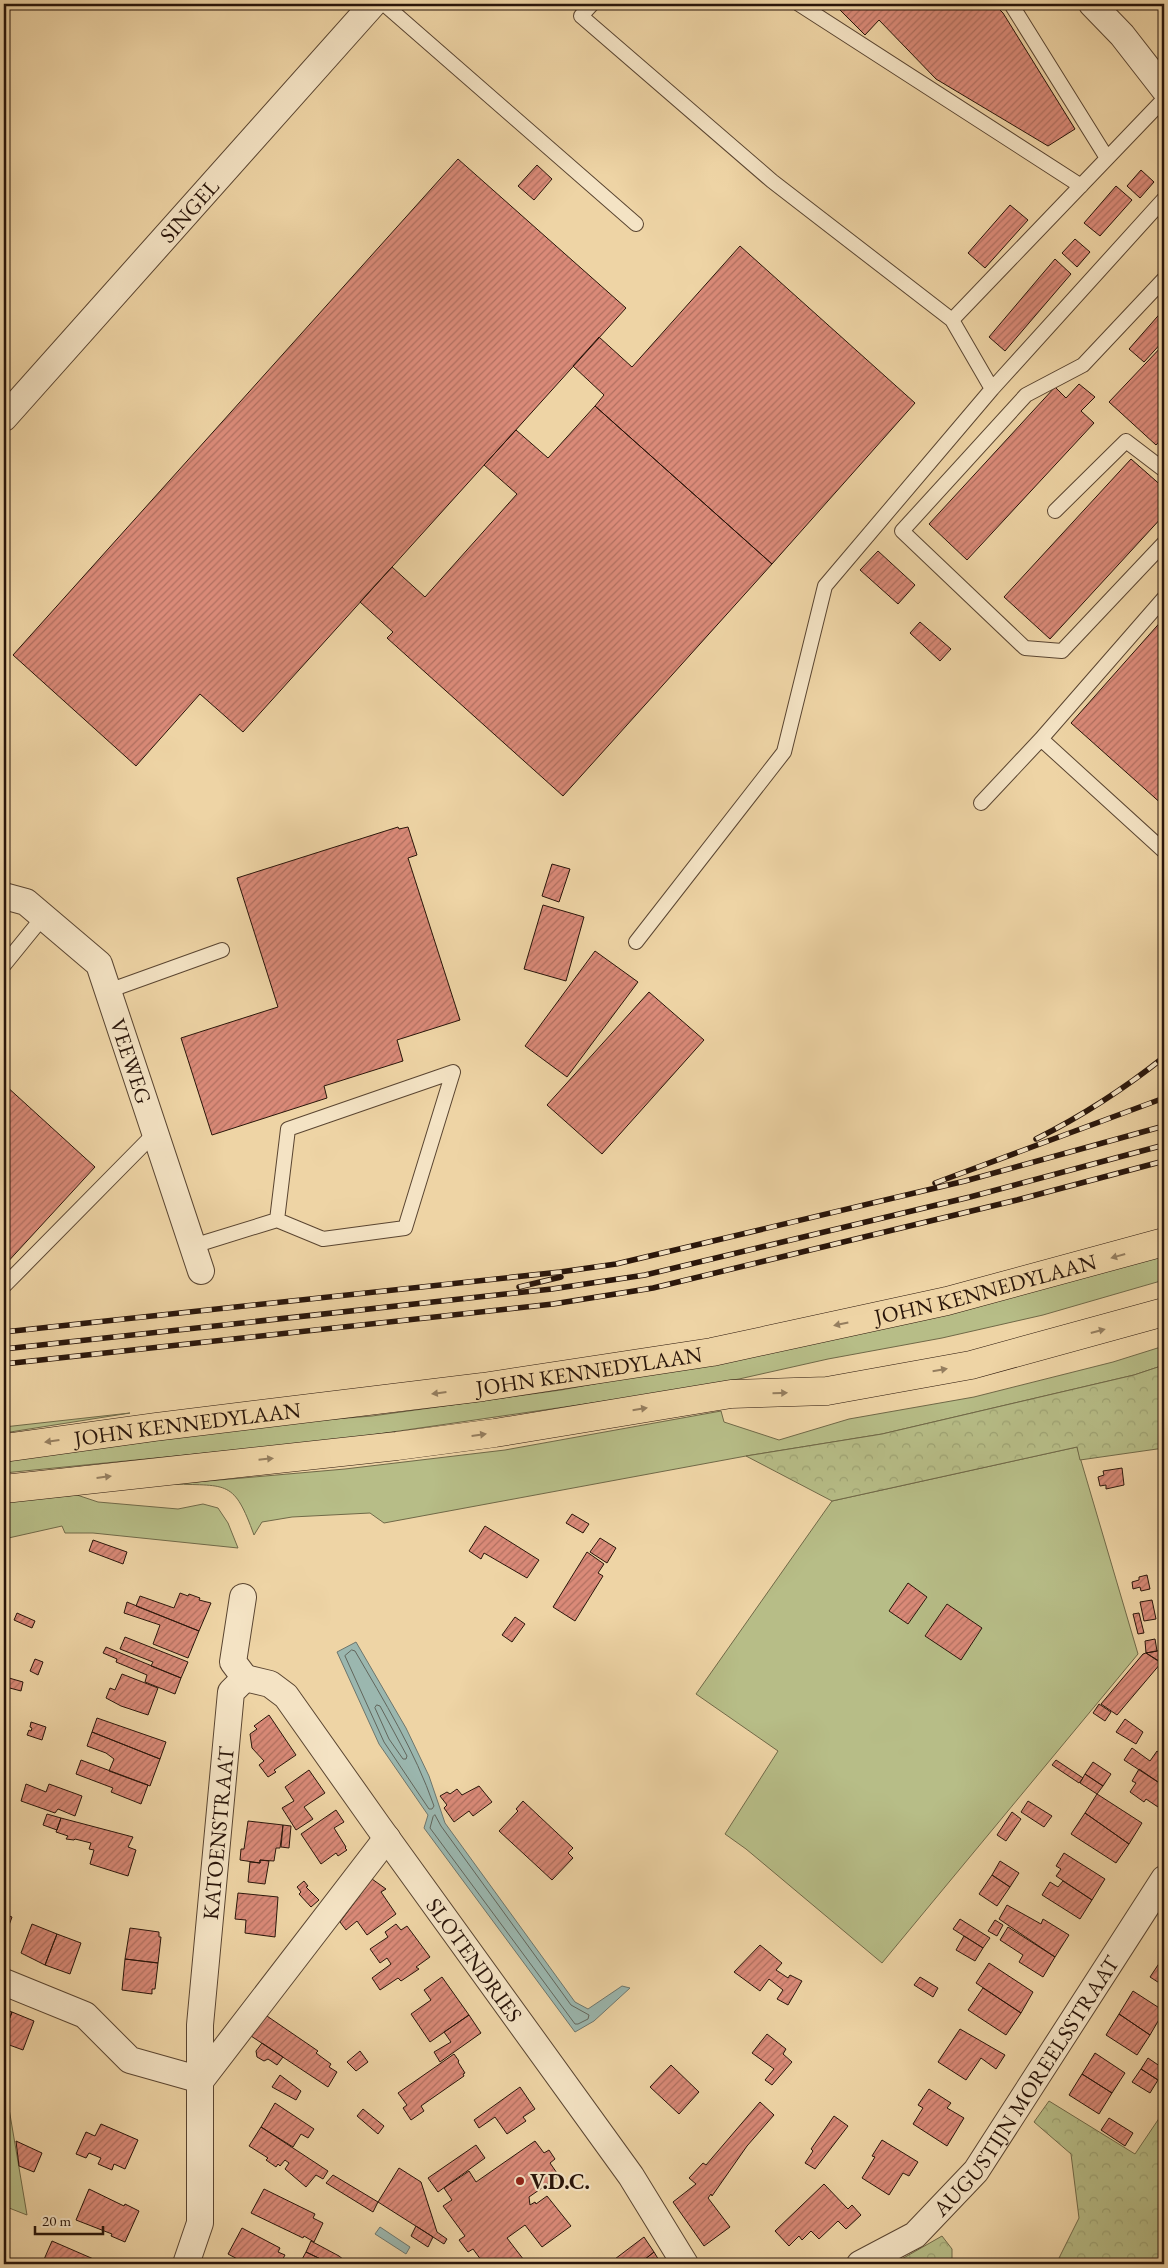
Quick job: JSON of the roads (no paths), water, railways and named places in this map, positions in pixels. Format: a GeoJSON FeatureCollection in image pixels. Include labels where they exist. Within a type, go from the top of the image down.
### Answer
{"type":"FeatureCollection","features":[{"type":"Feature","properties":{"kind":"highway","name":"JOHN KENNEDYLAAN"},"geometry":{"type":"LineString","coordinates":[[4,1448],[164,1426],[483,1387],[712,1352],[947,1301],[1164,1242]]}},
{"type":"Feature","properties":{"kind":"highway","name":"JOHN KENNEDYLAAN"},"geometry":{"type":"LineString","coordinates":[[4,1489],[495,1433],[731,1394],[827,1391],[971,1365],[1164,1312]]}},
{"type":"Feature","properties":{"kind":"street","name":"SINGEL"},"geometry":{"type":"LineString","coordinates":[[4,418],[373,4]]}},
{"type":"Feature","properties":{"kind":"street"},"geometry":{"type":"LineString","coordinates":[[1092,4],[1122,35],[1164,89]]}},
{"type":"Feature","properties":{"kind":"street","name":"VEEWEG"},"geometry":{"type":"LineString","coordinates":[[4,896],[26,902],[99,964],[201,1271]]}},
{"type":"Feature","properties":{"kind":"street"},"geometry":{"type":"LineString","coordinates":[[243,1598],[233,1662],[246,1678]]}},
{"type":"Feature","properties":{"kind":"street","name":"SLOTENDRIES"},"geometry":{"type":"LineString","coordinates":[[246,1678],[270,1684],[286,1696],[631,2176],[685,2264]]}},
{"type":"Feature","properties":{"kind":"street","name":"KATOENSTRAAT"},"geometry":{"type":"LineString","coordinates":[[186,2264],[200,2223],[200,2024],[231,1692],[246,1678]]}},
{"type":"Feature","properties":{"kind":"street"},"geometry":{"type":"LineString","coordinates":[[4,1982],[85,2014],[130,2060],[201,2080],[387,1838]]}},
{"type":"Feature","properties":{"kind":"street","name":"AUGUSTIJN MOREELSSTRAAT"},"geometry":{"type":"LineString","coordinates":[[860,2264],[916,2235],[976,2171],[1164,1879]]}},
{"type":"Feature","properties":{"kind":"lane"},"geometry":{"type":"LineString","coordinates":[[384,4],[636,224]]}},
{"type":"Feature","properties":{"kind":"lane"},"geometry":{"type":"LineString","coordinates":[[592,4],[581,16],[772,181],[952,320],[992,389]]}},
{"type":"Feature","properties":{"kind":"lane"},"geometry":{"type":"LineString","coordinates":[[799,4],[1081,186]]}},
{"type":"Feature","properties":{"kind":"lane"},"geometry":{"type":"LineString","coordinates":[[1011,4],[1107,158]]}},
{"type":"Feature","properties":{"kind":"lane"},"geometry":{"type":"LineString","coordinates":[[952,320],[1164,99]]}},
{"type":"Feature","properties":{"kind":"lane"},"geometry":{"type":"LineString","coordinates":[[636,942],[784,752],[825,586],[992,389],[1164,199]]}},
{"type":"Feature","properties":{"kind":"lane"},"geometry":{"type":"LineString","coordinates":[[1164,279],[1084,365],[1026,395],[902,531],[1025,648],[1062,651],[1164,543]]}},
{"type":"Feature","properties":{"kind":"lane"},"geometry":{"type":"LineString","coordinates":[[1055,511],[1126,441],[1164,470]]}},
{"type":"Feature","properties":{"kind":"lane"},"geometry":{"type":"LineString","coordinates":[[980,803],[1040,739],[1164,598]]}},
{"type":"Feature","properties":{"kind":"lane"},"geometry":{"type":"LineString","coordinates":[[1040,739],[1164,851]]}},
{"type":"Feature","properties":{"kind":"lane"},"geometry":{"type":"LineString","coordinates":[[4,965],[43,917]]}},
{"type":"Feature","properties":{"kind":"lane"},"geometry":{"type":"LineString","coordinates":[[108,991],[222,950]]}},
{"type":"Feature","properties":{"kind":"lane"},"geometry":{"type":"LineString","coordinates":[[193,1246],[277,1220],[323,1239],[405,1228],[453,1072],[288,1129],[277,1220]]}},
{"type":"Feature","properties":{"kind":"lane"},"geometry":{"type":"LineString","coordinates":[[4,1286],[155,1133]]}},
{"type":"Feature","properties":{"kind":"water"},"geometry":{"type":"Polygon","coordinates":[[[356,1642],[406,1728],[429,1776],[445,1823],[575,2002],[588,2009],[622,1986],[630,1988],[594,2021],[575,2032],[424,1828],[428,1815],[379,1744],[337,1652],[356,1642]]]}},
{"type":"Feature","properties":{"kind":"water"},"geometry":{"type":"Polygon","coordinates":[[[380,2227],[410,2247],[406,2254],[375,2234],[380,2227]]]}},
{"type":"Feature","properties":{"kind":"railway"},"geometry":{"type":"LineString","coordinates":[[1036,1139],[1102,1101],[1164,1057]]}},
{"type":"Feature","properties":{"kind":"railway"},"geometry":{"type":"LineString","coordinates":[[935,1183],[1164,1098]]}},
{"type":"Feature","properties":{"kind":"railway"},"geometry":{"type":"LineString","coordinates":[[4,1332],[560,1272],[616,1264],[965,1181],[1164,1126]]}},
{"type":"Feature","properties":{"kind":"railway"},"geometry":{"type":"LineString","coordinates":[[4,1349],[552,1289],[645,1275],[970,1197],[1164,1145]]}},
{"type":"Feature","properties":{"kind":"railway"},"geometry":{"type":"LineString","coordinates":[[4,1364],[553,1304],[653,1288],[1017,1200],[1164,1161]]}},
{"type":"Feature","properties":{"kind":"railway"},"geometry":{"type":"LineString","coordinates":[[519,1287],[561,1277]]}},
{"type":"Feature","properties":{"kind":"place","name":"V.D.C."},"geometry":{"type":"Point","coordinates":[520,2181]}}]}
